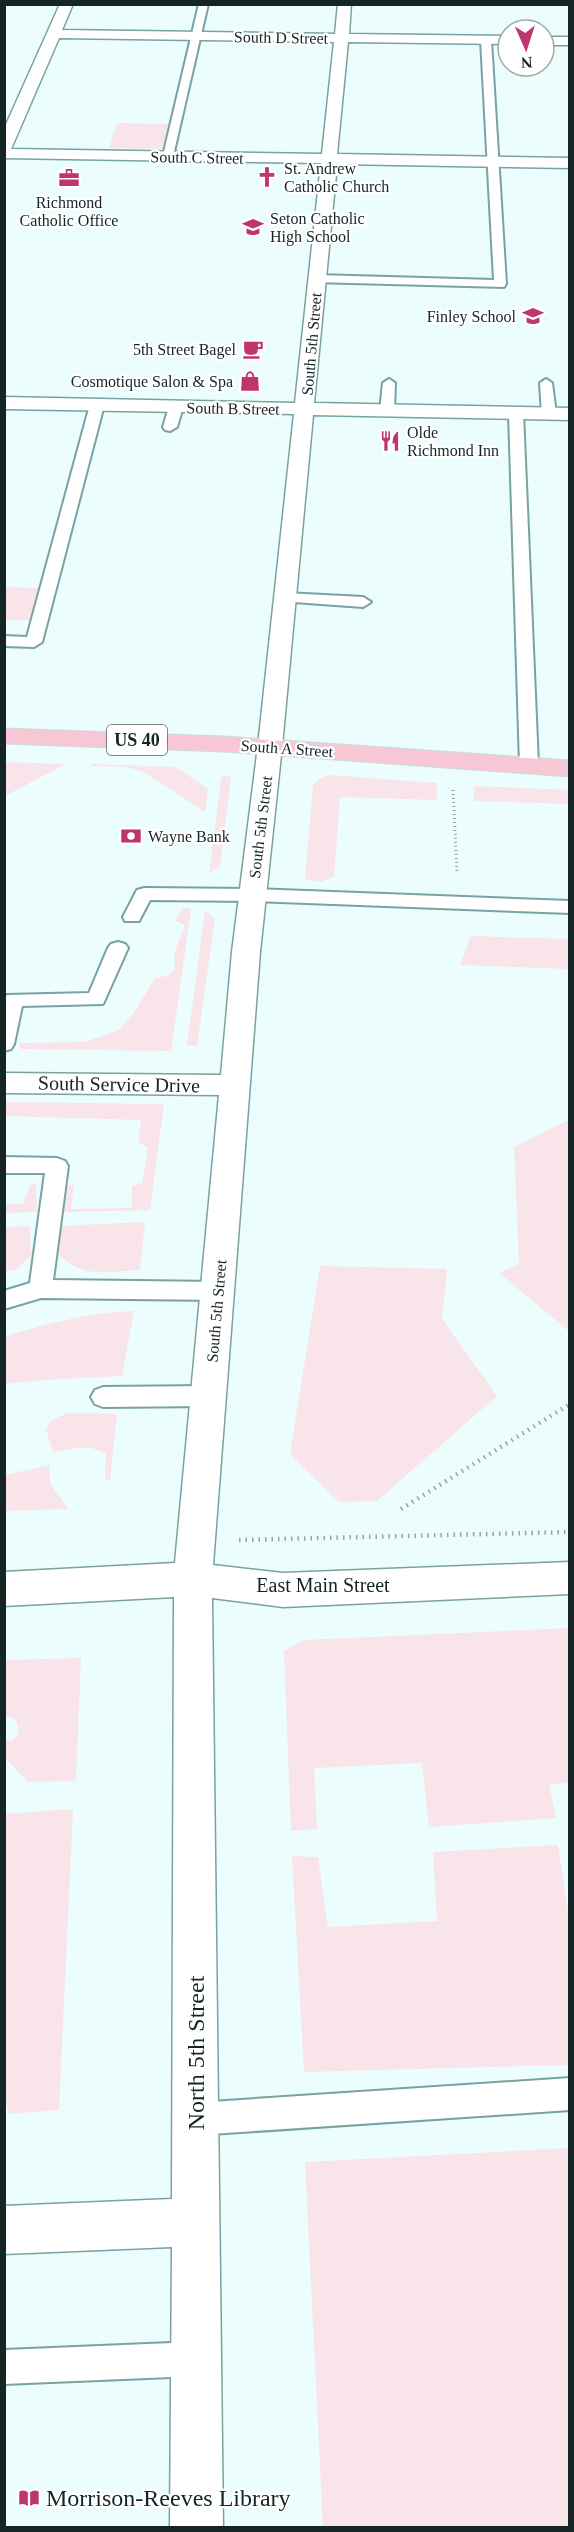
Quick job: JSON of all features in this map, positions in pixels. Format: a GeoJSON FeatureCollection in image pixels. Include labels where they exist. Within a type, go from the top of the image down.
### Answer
{"type":"FeatureCollection","features":[{"type":"Feature","properties":{"kind":"main road","name":"South A Street"},"geometry":{"type":"LineString","coordinates":[[4,736],[270,746],[570,769]]}},
{"type":"Feature","properties":{"kind":"street"},"geometry":{"type":"LineString","coordinates":[[4,147],[67,4]]}},
{"type":"Feature","properties":{"kind":"street","name":"South 5th Street"},"geometry":{"type":"LineString","coordinates":[[195,1560],[234,1085],[345,4]]}},
{"type":"Feature","properties":{"kind":"street","name":"South D Street"},"geometry":{"type":"LineString","coordinates":[[54,34],[496,40]]}},
{"type":"Feature","properties":{"kind":"street","name":"South C Street"},"geometry":{"type":"LineString","coordinates":[[4,153],[570,163]]}},
{"type":"Feature","properties":{"kind":"street","name":"South B Street"},"geometry":{"type":"LineString","coordinates":[[4,403],[570,414]]}},
{"type":"Feature","properties":{"kind":"street","name":"South Service Drive"},"geometry":{"type":"LineString","coordinates":[[4,1083],[234,1085]]}},
{"type":"Feature","properties":{"kind":"street","name":"East Main Street"},"geometry":{"type":"LineString","coordinates":[[4,1589],[195,1560],[283,1590],[570,1578]]}},
{"type":"Feature","properties":{"kind":"street","name":"North 5th Street"},"geometry":{"type":"LineString","coordinates":[[195,1560],[196,2119],[194,2222],[197,2528]]}},
{"type":"Feature","properties":{"kind":"street"},"geometry":{"type":"LineString","coordinates":[[4,2230],[194,2222]]}},
{"type":"Feature","properties":{"kind":"lane"},"geometry":{"type":"LineString","coordinates":[[168,156],[204,4]]}},
{"type":"Feature","properties":{"kind":"lane"},"geometry":{"type":"LineString","coordinates":[[317,279],[500,284],[486,40]]}},
{"type":"Feature","properties":{"kind":"lane"},"geometry":{"type":"LineString","coordinates":[[387,411],[389,383]]}},
{"type":"Feature","properties":{"kind":"lane"},"geometry":{"type":"LineString","coordinates":[[546,383],[549,414]]}},
{"type":"Feature","properties":{"kind":"lane"},"geometry":{"type":"LineString","coordinates":[[4,641],[34,642],[97,405]]}},
{"type":"Feature","properties":{"kind":"lane"},"geometry":{"type":"LineString","coordinates":[[170,427],[176,407]]}},
{"type":"Feature","properties":{"kind":"lane"},"geometry":{"type":"LineString","coordinates":[[516,413],[530,765]]}},
{"type":"Feature","properties":{"kind":"lane"},"geometry":{"type":"LineString","coordinates":[[285,598],[363,602]]}},
{"type":"Feature","properties":{"kind":"lane"},"geometry":{"type":"LineString","coordinates":[[132,917],[144,894],[570,907]]}},
{"type":"Feature","properties":{"kind":"lane"},"geometry":{"type":"LineString","coordinates":[[4,1044],[14,1000],[96,999],[118,948]]}},
{"type":"Feature","properties":{"kind":"lane"},"geometry":{"type":"LineString","coordinates":[[4,1165],[57,1166],[41,1289]]}},
{"type":"Feature","properties":{"kind":"lane"},"geometry":{"type":"LineString","coordinates":[[4,1300],[41,1289],[217,1291]]}},
{"type":"Feature","properties":{"kind":"lane"},"geometry":{"type":"LineString","coordinates":[[103,1397],[209,1396]]}},
{"type":"Feature","properties":{"kind":"lane"},"geometry":{"type":"LineString","coordinates":[[196,2119],[570,2094]]}},
{"type":"Feature","properties":{"kind":"lane"},"geometry":{"type":"LineString","coordinates":[[4,2367],[195,2359]]}},
{"type":"Feature","properties":{"kind":"path"},"geometry":{"type":"LineString","coordinates":[[453,780],[458,903]]}},
{"type":"Feature","properties":{"kind":"path"},"geometry":{"type":"LineString","coordinates":[[401,1509],[570,1404]]}},
{"type":"Feature","properties":{"kind":"path"},"geometry":{"type":"LineString","coordinates":[[195,1560],[570,1532]]}},
{"type":"Feature","properties":{"kind":"shaded area"},"geometry":{"type":"Polygon","coordinates":[[[117,123],[169,124],[162,149],[109,148],[117,123]]]}},
{"type":"Feature","properties":{"kind":"shaded area"},"geometry":{"type":"Polygon","coordinates":[[[5,587],[41,588],[31,620],[5,620],[5,587]]]}},
{"type":"Feature","properties":{"kind":"shaded area"},"geometry":{"type":"Polygon","coordinates":[[[5,762],[66,764],[5,796],[5,762]]]}},
{"type":"Feature","properties":{"kind":"shaded area"},"geometry":{"type":"Polygon","coordinates":[[[92,764],[176,767],[208,789],[205,812],[142,771],[126,767],[91,766],[92,764]]]}},
{"type":"Feature","properties":{"kind":"shaded area"},"geometry":{"type":"Polygon","coordinates":[[[224,775],[231,777],[220,866],[209,874],[221,778],[224,775]]]}},
{"type":"Feature","properties":{"kind":"shaded area"},"geometry":{"type":"Polygon","coordinates":[[[329,775],[437,783],[437,800],[340,797],[334,877],[320,882],[305,879],[313,785],[319,779],[329,775]]]}},
{"type":"Feature","properties":{"kind":"shaded area"},"geometry":{"type":"Polygon","coordinates":[[[474,786],[569,790],[569,804],[474,801],[474,786]]]}},
{"type":"Feature","properties":{"kind":"shaded area"},"geometry":{"type":"Polygon","coordinates":[[[182,908],[191,909],[171,1051],[20,1049],[20,1043],[85,1042],[119,1030],[135,1011],[155,978],[167,976],[175,970],[174,954],[185,925],[176,921],[182,908]]]}},
{"type":"Feature","properties":{"kind":"shaded area"},"geometry":{"type":"Polygon","coordinates":[[[205,910],[215,919],[197,1046],[187,1045],[205,910]]]}},
{"type":"Feature","properties":{"kind":"shaded area"},"geometry":{"type":"Polygon","coordinates":[[[471,936],[569,939],[569,969],[460,965],[471,936]]]}},
{"type":"Feature","properties":{"kind":"shaded area"},"geometry":{"type":"Polygon","coordinates":[[[5,1102],[164,1104],[150,1210],[63,1212],[63,1202],[68,1185],[74,1185],[71,1209],[132,1208],[132,1186],[142,1183],[148,1148],[138,1142],[141,1120],[5,1116],[5,1102]]]}},
{"type":"Feature","properties":{"kind":"shaded area"},"geometry":{"type":"Polygon","coordinates":[[[569,1120],[569,1331],[499,1273],[519,1264],[514,1147],[569,1120]]]}},
{"type":"Feature","properties":{"kind":"shaded area"},"geometry":{"type":"Polygon","coordinates":[[[31,1184],[36,1184],[37,1212],[5,1213],[5,1204],[23,1204],[31,1184]]]}},
{"type":"Feature","properties":{"kind":"shaded area"},"geometry":{"type":"Polygon","coordinates":[[[145,1222],[140,1270],[86,1271],[67,1262],[58,1253],[59,1226],[145,1222]]]}},
{"type":"Feature","properties":{"kind":"shaded area"},"geometry":{"type":"Polygon","coordinates":[[[30,1226],[31,1256],[15,1270],[5,1271],[5,1227],[30,1226]]]}},
{"type":"Feature","properties":{"kind":"shaded area"},"geometry":{"type":"Polygon","coordinates":[[[320,1266],[447,1269],[442,1319],[497,1396],[377,1501],[339,1502],[290,1454],[320,1266]]]}},
{"type":"Feature","properties":{"kind":"shaded area"},"geometry":{"type":"Polygon","coordinates":[[[134,1311],[122,1376],[5,1384],[5,1336],[68,1319],[134,1311]]]}},
{"type":"Feature","properties":{"kind":"shaded area"},"geometry":{"type":"Polygon","coordinates":[[[67,1413],[117,1414],[110,1481],[105,1480],[106,1454],[94,1449],[81,1448],[53,1452],[46,1430],[50,1421],[67,1413]]]}},
{"type":"Feature","properties":{"kind":"shaded area"},"geometry":{"type":"Polygon","coordinates":[[[50,1465],[51,1484],[68,1509],[5,1511],[5,1475],[50,1465]]]}},
{"type":"Feature","properties":{"kind":"shaded area"},"geometry":{"type":"Polygon","coordinates":[[[569,1628],[569,1783],[549,1784],[556,1818],[429,1827],[422,1763],[314,1768],[317,1829],[291,1831],[284,1651],[304,1640],[569,1628]]]}},
{"type":"Feature","properties":{"kind":"shaded area"},"geometry":{"type":"Polygon","coordinates":[[[81,1658],[76,1781],[28,1782],[5,1758],[5,1739],[11,1742],[19,1733],[17,1722],[9,1716],[5,1717],[5,1660],[81,1658]]]}},
{"type":"Feature","properties":{"kind":"shaded area"},"geometry":{"type":"Polygon","coordinates":[[[73,1809],[59,2110],[9,2114],[4,2093],[5,1814],[73,1809]]]}},
{"type":"Feature","properties":{"kind":"shaded area"},"geometry":{"type":"Polygon","coordinates":[[[558,1845],[570,1924],[569,2065],[304,2072],[292,1856],[318,1857],[328,1927],[437,1921],[433,1852],[558,1845]]]}},
{"type":"Feature","properties":{"kind":"shaded area"},"geometry":{"type":"Polygon","coordinates":[[[569,2148],[569,2527],[323,2527],[305,2162],[569,2148]]]}},
{"type":"Feature","properties":{"kind":"place","name":"St. Andrew Catholic Church"},"geometry":{"type":"Point","coordinates":[267,177]}},
{"type":"Feature","properties":{"kind":"place","name":"Richmond Catholic Office"},"geometry":{"type":"Point","coordinates":[69,178]}},
{"type":"Feature","properties":{"kind":"place","name":"Seton Catholic High School"},"geometry":{"type":"Point","coordinates":[253,227]}},
{"type":"Feature","properties":{"kind":"place","name":"Finley School"},"geometry":{"type":"Point","coordinates":[533,316]}},
{"type":"Feature","properties":{"kind":"place","name":"5th Street Bagel"},"geometry":{"type":"Point","coordinates":[253,349]}},
{"type":"Feature","properties":{"kind":"place","name":"Cosmotique Salon & Spa"},"geometry":{"type":"Point","coordinates":[250,381]}},
{"type":"Feature","properties":{"kind":"place","name":"Olde Richmond Inn"},"geometry":{"type":"Point","coordinates":[390,441]}},
{"type":"Feature","properties":{"kind":"place","name":"Wayne Bank"},"geometry":{"type":"Point","coordinates":[131,836]}},
{"type":"Feature","properties":{"kind":"place","name":"Morrison-Reeves Library"},"geometry":{"type":"Point","coordinates":[29,2498]}}]}
